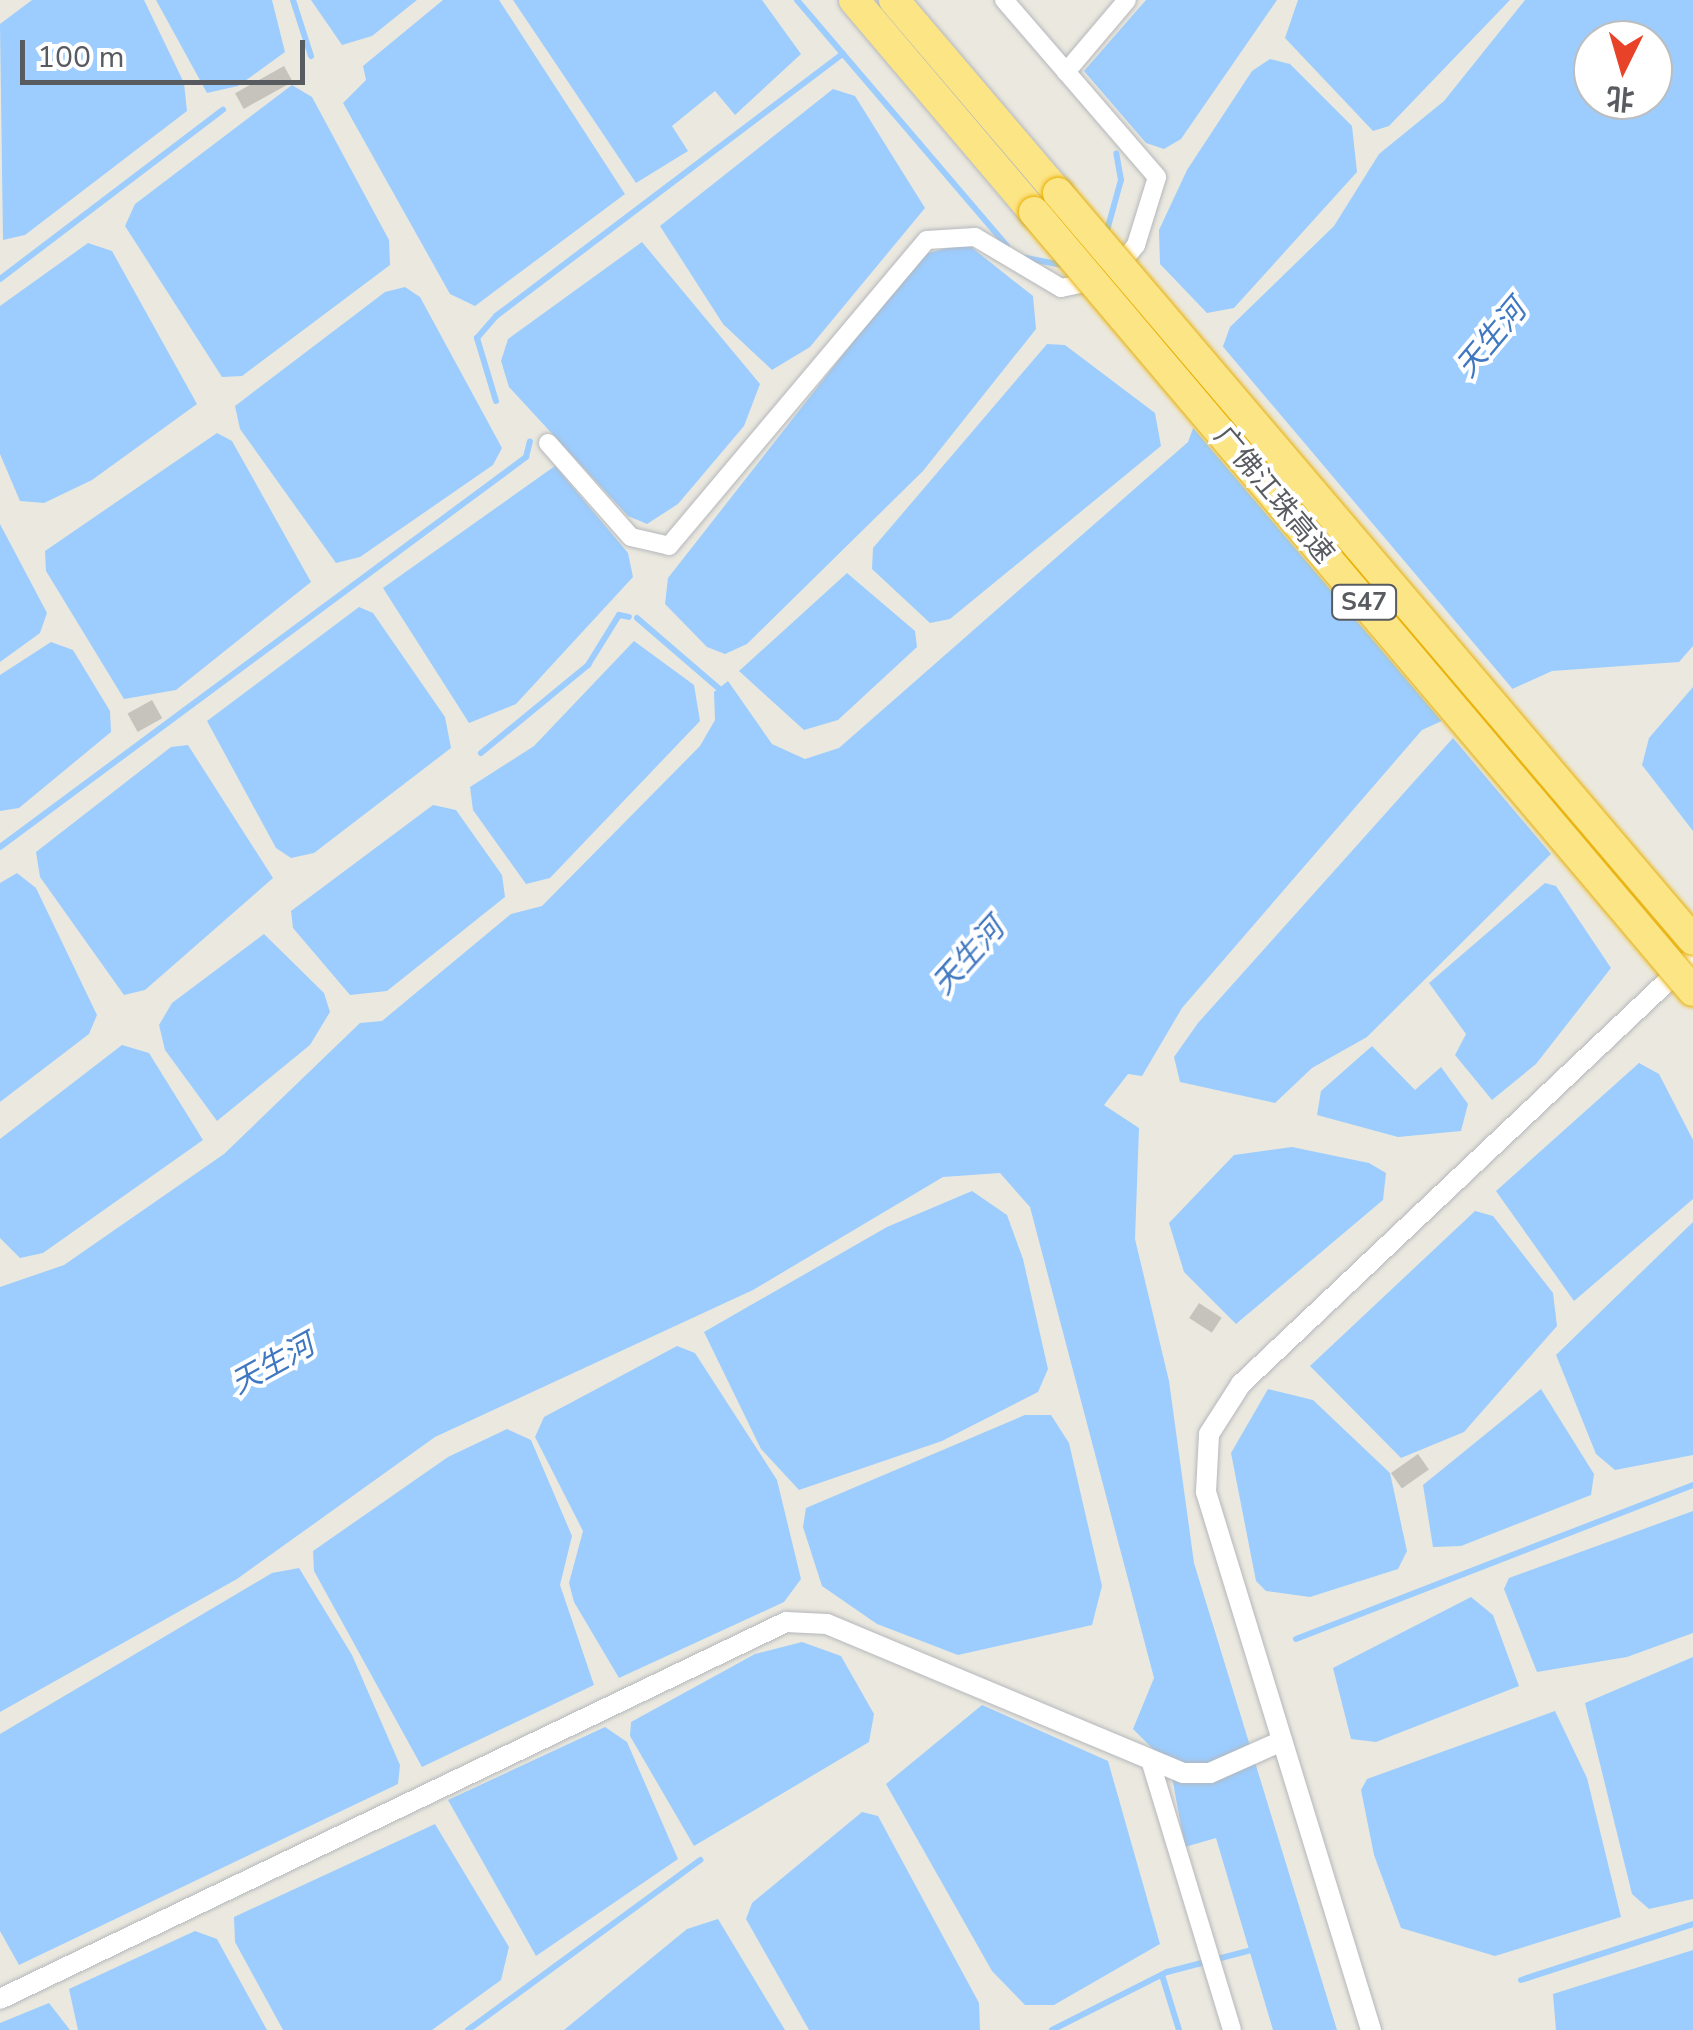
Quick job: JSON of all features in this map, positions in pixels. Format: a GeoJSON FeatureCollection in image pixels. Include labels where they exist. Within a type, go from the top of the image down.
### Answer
{"type":"FeatureCollection","features":[{"type":"Feature","properties":{"kind":"highway","name":"广佛江珠高速"},"geometry":{"type":"LineString","coordinates":[[854,0],[1046,202],[1693,940]]}},
{"type":"Feature","properties":{"kind":"highway","name":"广佛江珠高速"},"geometry":{"type":"LineString","coordinates":[[894,0],[1046,202],[1693,991]]}},
{"type":"Feature","properties":{"kind":"street"},"geometry":{"type":"LineString","coordinates":[[548,443],[631,537],[669,546],[927,240],[975,237],[1061,288],[1109,278],[1136,245],[1156,178],[1004,0]]}},
{"type":"Feature","properties":{"kind":"street"},"geometry":{"type":"LineString","coordinates":[[1066,72],[1127,0]]}},
{"type":"Feature","properties":{"kind":"street"},"geometry":{"type":"LineString","coordinates":[[1371,2030],[1206,1492],[1209,1434],[1222,1407],[1693,957]]}},
{"type":"Feature","properties":{"kind":"street"},"geometry":{"type":"LineString","coordinates":[[0,1999],[786,1622],[827,1624],[1150,1760],[1210,1773],[1282,1741]]}},
{"type":"Feature","properties":{"kind":"street"},"geometry":{"type":"LineString","coordinates":[[1150,1760],[1232,2030]]}},
{"type":"Feature","properties":{"kind":"water"},"geometry":{"type":"Polygon","coordinates":[[[32,0],[144,0],[184,83],[187,111],[25,235],[3,240],[0,24],[32,0]]]}},
{"type":"Feature","properties":{"kind":"water"},"geometry":{"type":"Polygon","coordinates":[[[156,0],[272,0],[285,52],[238,86],[207,93],[156,0]]]}},
{"type":"Feature","properties":{"kind":"water"},"geometry":{"type":"Polygon","coordinates":[[[311,0],[417,0],[372,36],[342,45],[311,0]]]}},
{"type":"Feature","properties":{"kind":"water"},"geometry":{"type":"Polygon","coordinates":[[[443,0],[499,0],[625,194],[475,306],[450,294],[343,103],[366,80],[363,66],[443,0]]]}},
{"type":"Feature","properties":{"kind":"water"},"geometry":{"type":"Polygon","coordinates":[[[513,0],[762,0],[801,54],[735,115],[715,91],[672,126],[688,151],[636,183],[513,0]]]}},
{"type":"Feature","properties":{"kind":"water"},"geometry":{"type":"Polygon","coordinates":[[[1146,0],[1277,0],[1181,139],[1164,149],[1146,143],[1084,71],[1146,0]]]}},
{"type":"Feature","properties":{"kind":"water"},"geometry":{"type":"Polygon","coordinates":[[[1298,0],[1510,0],[1389,126],[1373,131],[1285,38],[1298,0]]]}},
{"type":"Feature","properties":{"kind":"water","name":"天生河"},"geometry":{"type":"Polygon","coordinates":[[[1525,0],[1693,0],[1693,646],[1679,662],[1552,671],[1422,730],[1182,1008],[1142,1076],[1128,1074],[1104,1105],[1139,1128],[1135,1239],[1169,1381],[1194,1563],[1337,2030],[1273,2030],[1216,1838],[1185,1847],[1170,1766],[1133,1729],[1154,1678],[1030,1207],[1000,1173],[943,1177],[753,1290],[435,1437],[237,1579],[0,1712],[0,1287],[64,1265],[224,1154],[360,1023],[382,1021],[511,914],[542,906],[700,746],[715,720],[714,692],[728,681],[772,744],[805,759],[839,748],[1188,442],[1230,327],[1334,226],[1379,154],[1444,101],[1525,0]]]}},
{"type":"Feature","properties":{"kind":"water"},"geometry":{"type":"Polygon","coordinates":[[[1270,59],[1290,64],[1352,126],[1357,172],[1234,308],[1207,313],[1160,264],[1159,230],[1187,170],[1252,71],[1270,59]]]}},
{"type":"Feature","properties":{"kind":"water"},"geometry":{"type":"Polygon","coordinates":[[[292,85],[312,97],[389,240],[390,265],[242,376],[222,377],[125,226],[135,204],[292,85]]]}},
{"type":"Feature","properties":{"kind":"water"},"geometry":{"type":"Polygon","coordinates":[[[833,89],[855,96],[925,208],[810,347],[772,370],[723,324],[660,226],[833,89]]]}},
{"type":"Feature","properties":{"kind":"water"},"geometry":{"type":"Polygon","coordinates":[[[642,242],[760,384],[744,426],[678,504],[647,524],[628,516],[509,387],[501,361],[508,339],[642,242]]]}},
{"type":"Feature","properties":{"kind":"water"},"geometry":{"type":"Polygon","coordinates":[[[88,243],[112,251],[197,404],[92,480],[44,503],[20,501],[0,454],[0,306],[88,243]]]}},
{"type":"Feature","properties":{"kind":"water"},"geometry":{"type":"Polygon","coordinates":[[[966,243],[1033,296],[1036,329],[923,471],[747,644],[725,654],[707,647],[665,604],[668,578],[921,255],[966,243]]]}},
{"type":"Feature","properties":{"kind":"water"},"geometry":{"type":"Polygon","coordinates":[[[405,287],[420,297],[502,448],[493,465],[360,557],[336,563],[240,429],[235,406],[385,292],[405,287]]]}},
{"type":"Feature","properties":{"kind":"water"},"geometry":{"type":"Polygon","coordinates":[[[1047,344],[1065,345],[1155,413],[1161,446],[950,619],[930,623],[872,569],[873,548],[1047,344]]]}},
{"type":"Feature","properties":{"kind":"water"},"geometry":{"type":"Polygon","coordinates":[[[217,433],[232,441],[311,582],[176,690],[124,699],[46,571],[45,551],[217,433]]]}},
{"type":"Feature","properties":{"kind":"water"},"geometry":{"type":"Polygon","coordinates":[[[555,466],[628,553],[633,577],[516,704],[469,723],[383,588],[555,466]]]}},
{"type":"Feature","properties":{"kind":"water"},"geometry":{"type":"Polygon","coordinates":[[[0,524],[47,613],[40,633],[0,662],[0,524]]]}},
{"type":"Feature","properties":{"kind":"water"},"geometry":{"type":"Polygon","coordinates":[[[847,573],[915,631],[917,647],[838,720],[804,730],[739,671],[847,573]]]}},
{"type":"Feature","properties":{"kind":"water"},"geometry":{"type":"Polygon","coordinates":[[[359,607],[373,613],[445,717],[451,748],[314,853],[291,858],[276,848],[207,721],[359,607]]]}},
{"type":"Feature","properties":{"kind":"water"},"geometry":{"type":"Polygon","coordinates":[[[634,641],[694,685],[700,721],[550,878],[526,884],[473,810],[470,787],[534,746],[634,641]]]}},
{"type":"Feature","properties":{"kind":"water"},"geometry":{"type":"Polygon","coordinates":[[[51,642],[73,650],[110,711],[111,732],[19,808],[0,811],[0,675],[51,642]]]}},
{"type":"Feature","properties":{"kind":"water"},"geometry":{"type":"Polygon","coordinates":[[[1693,687],[1693,831],[1642,765],[1649,738],[1693,687]]]}},
{"type":"Feature","properties":{"kind":"water"},"geometry":{"type":"Polygon","coordinates":[[[1453,738],[1551,854],[1367,1037],[1312,1068],[1275,1103],[1180,1082],[1174,1057],[1198,1023],[1453,738]]]}},
{"type":"Feature","properties":{"kind":"water"},"geometry":{"type":"Polygon","coordinates":[[[188,745],[273,878],[145,990],[124,995],[40,877],[36,852],[171,747],[188,745]]]}},
{"type":"Feature","properties":{"kind":"water"},"geometry":{"type":"Polygon","coordinates":[[[433,805],[456,810],[502,875],[505,897],[387,991],[350,995],[293,928],[291,911],[433,805]]]}},
{"type":"Feature","properties":{"kind":"water"},"geometry":{"type":"Polygon","coordinates":[[[17,873],[36,888],[97,1015],[89,1034],[0,1102],[0,883],[17,873]]]}},
{"type":"Feature","properties":{"kind":"water"},"geometry":{"type":"Polygon","coordinates":[[[1545,883],[1556,886],[1611,968],[1536,1064],[1492,1100],[1455,1055],[1466,1034],[1429,983],[1545,883]]]}},
{"type":"Feature","properties":{"kind":"water"},"geometry":{"type":"Polygon","coordinates":[[[264,934],[324,993],[330,1012],[310,1045],[217,1121],[165,1050],[159,1025],[172,1003],[264,934]]]}},
{"type":"Feature","properties":{"kind":"water"},"geometry":{"type":"Polygon","coordinates":[[[122,1045],[149,1053],[203,1140],[43,1253],[20,1258],[0,1238],[0,1139],[122,1045]]]}},
{"type":"Feature","properties":{"kind":"water"},"geometry":{"type":"Polygon","coordinates":[[[1372,1046],[1415,1090],[1441,1067],[1468,1104],[1461,1131],[1398,1137],[1317,1115],[1321,1091],[1372,1046]]]}},
{"type":"Feature","properties":{"kind":"water"},"geometry":{"type":"Polygon","coordinates":[[[1639,1063],[1659,1074],[1693,1140],[1693,1199],[1574,1301],[1496,1191],[1639,1063]]]}},
{"type":"Feature","properties":{"kind":"water"},"geometry":{"type":"Polygon","coordinates":[[[1292,1147],[1369,1163],[1386,1173],[1383,1200],[1236,1324],[1184,1272],[1169,1223],[1234,1155],[1292,1147]]]}},
{"type":"Feature","properties":{"kind":"water"},"geometry":{"type":"Polygon","coordinates":[[[972,1191],[1007,1215],[1023,1259],[1048,1369],[1038,1392],[942,1441],[799,1490],[761,1449],[704,1332],[887,1227],[972,1191]]]}},
{"type":"Feature","properties":{"kind":"water"},"geometry":{"type":"Polygon","coordinates":[[[1475,1211],[1493,1216],[1553,1293],[1557,1326],[1464,1432],[1401,1458],[1310,1366],[1475,1211]]]}},
{"type":"Feature","properties":{"kind":"water"},"geometry":{"type":"Polygon","coordinates":[[[1693,1222],[1693,1455],[1615,1470],[1596,1454],[1556,1355],[1693,1222]]]}},
{"type":"Feature","properties":{"kind":"water"},"geometry":{"type":"Polygon","coordinates":[[[677,1346],[695,1353],[777,1480],[801,1579],[784,1602],[619,1678],[574,1602],[569,1583],[583,1531],[535,1437],[544,1417],[677,1346]]]}},
{"type":"Feature","properties":{"kind":"water"},"geometry":{"type":"Polygon","coordinates":[[[1268,1389],[1313,1400],[1390,1473],[1407,1551],[1398,1569],[1310,1597],[1266,1591],[1256,1581],[1231,1453],[1268,1389]]]}},
{"type":"Feature","properties":{"kind":"water"},"geometry":{"type":"Polygon","coordinates":[[[1541,1389],[1594,1474],[1591,1495],[1461,1546],[1433,1547],[1423,1485],[1541,1389]]]}},
{"type":"Feature","properties":{"kind":"water"},"geometry":{"type":"Polygon","coordinates":[[[1025,1415],[1051,1415],[1069,1443],[1102,1586],[1092,1625],[958,1655],[877,1624],[822,1586],[803,1527],[806,1508],[1025,1415]]]}},
{"type":"Feature","properties":{"kind":"water"},"geometry":{"type":"Polygon","coordinates":[[[507,1429],[531,1440],[572,1536],[560,1585],[594,1685],[422,1767],[314,1571],[313,1551],[448,1457],[507,1429]]]}},
{"type":"Feature","properties":{"kind":"water"},"geometry":{"type":"Polygon","coordinates":[[[1693,1511],[1693,1633],[1627,1657],[1537,1672],[1504,1589],[1509,1578],[1693,1511]]]}},
{"type":"Feature","properties":{"kind":"water"},"geometry":{"type":"Polygon","coordinates":[[[299,1568],[352,1655],[400,1765],[398,1784],[19,1965],[0,1931],[0,1734],[272,1573],[299,1568]]]}},
{"type":"Feature","properties":{"kind":"water"},"geometry":{"type":"Polygon","coordinates":[[[1471,1597],[1493,1615],[1519,1686],[1376,1742],[1351,1739],[1333,1668],[1471,1597]]]}},
{"type":"Feature","properties":{"kind":"water"},"geometry":{"type":"Polygon","coordinates":[[[802,1642],[841,1656],[874,1714],[869,1742],[694,1846],[630,1736],[631,1722],[755,1654],[802,1642]]]}},
{"type":"Feature","properties":{"kind":"water"},"geometry":{"type":"Polygon","coordinates":[[[1693,1657],[1693,1899],[1649,1909],[1632,1894],[1585,1703],[1693,1657]]]}},
{"type":"Feature","properties":{"kind":"water"},"geometry":{"type":"Polygon","coordinates":[[[982,1705],[1108,1761],[1160,1944],[1054,2005],[1025,2005],[992,1971],[886,1784],[982,1705]]]}},
{"type":"Feature","properties":{"kind":"water"},"geometry":{"type":"Polygon","coordinates":[[[1555,1711],[1587,1778],[1621,1917],[1495,1956],[1401,1928],[1374,1855],[1361,1790],[1367,1779],[1555,1711]]]}},
{"type":"Feature","properties":{"kind":"water"},"geometry":{"type":"Polygon","coordinates":[[[605,1727],[627,1742],[678,1859],[536,1956],[448,1800],[605,1727]]]}},
{"type":"Feature","properties":{"kind":"water"},"geometry":{"type":"Polygon","coordinates":[[[862,1812],[878,1816],[979,2003],[980,2030],[809,2030],[746,1919],[752,1903],[862,1812]]]}},
{"type":"Feature","properties":{"kind":"water"},"geometry":{"type":"Polygon","coordinates":[[[435,1824],[509,1947],[501,1980],[432,2030],[283,2030],[235,1942],[234,1917],[435,1824]]]}},
{"type":"Feature","properties":{"kind":"water"},"geometry":{"type":"Polygon","coordinates":[[[718,1919],[785,2030],[564,2030],[687,1929],[718,1919]]]}},
{"type":"Feature","properties":{"kind":"water"},"geometry":{"type":"Polygon","coordinates":[[[195,1931],[217,1939],[267,2030],[78,2030],[69,1989],[195,1931]]]}},
{"type":"Feature","properties":{"kind":"water"},"geometry":{"type":"Polygon","coordinates":[[[1693,1950],[1693,2030],[1556,2030],[1553,1994],[1693,1950]]]}},
{"type":"Feature","properties":{"kind":"water"},"geometry":{"type":"Polygon","coordinates":[[[49,2003],[70,2030],[0,2030],[0,2023],[49,2003]]]}},
{"type":"Feature","properties":{"kind":"pier"},"geometry":{"type":"Polygon","coordinates":[[[1219,342],[1516,693],[1445,725],[1189,423],[1219,342]]]}},
{"type":"Feature","properties":{"kind":"building"},"geometry":{"type":"Polygon","coordinates":[[[284,66],[293,82],[244,109],[235,93],[284,66]]]}},
{"type":"Feature","properties":{"kind":"building"},"geometry":{"type":"Polygon","coordinates":[[[152,700],[162,718],[138,732],[128,714],[152,700]]]}},
{"type":"Feature","properties":{"kind":"building"},"geometry":{"type":"Polygon","coordinates":[[[1199,1303],[1222,1318],[1212,1333],[1189,1318],[1199,1303]]]}},
{"type":"Feature","properties":{"kind":"building"},"geometry":{"type":"Polygon","coordinates":[[[1418,1454],[1429,1470],[1402,1488],[1391,1473],[1418,1454]]]}},
{"type":"Feature","properties":{"kind":"waterway"},"geometry":{"type":"LineString","coordinates":[[293,0],[311,56]]}},
{"type":"Feature","properties":{"kind":"waterway"},"geometry":{"type":"LineString","coordinates":[[797,0],[1007,246]]}},
{"type":"Feature","properties":{"kind":"waterway"},"geometry":{"type":"LineString","coordinates":[[496,401],[477,338],[496,316],[843,54]]}},
{"type":"Feature","properties":{"kind":"waterway"},"geometry":{"type":"LineString","coordinates":[[0,279],[223,110]]}},
{"type":"Feature","properties":{"kind":"waterway"},"geometry":{"type":"LineString","coordinates":[[1106,234],[1121,180],[1116,153]]}},
{"type":"Feature","properties":{"kind":"waterway"},"geometry":{"type":"LineString","coordinates":[[1026,258],[1067,266]]}},
{"type":"Feature","properties":{"kind":"waterway"},"geometry":{"type":"LineString","coordinates":[[0,847],[526,457],[530,441]]}},
{"type":"Feature","properties":{"kind":"waterway"},"geometry":{"type":"LineString","coordinates":[[481,753],[588,665],[619,615],[629,617]]}},
{"type":"Feature","properties":{"kind":"waterway"},"geometry":{"type":"LineString","coordinates":[[637,618],[723,692]]}},
{"type":"Feature","properties":{"kind":"waterway"},"geometry":{"type":"LineString","coordinates":[[1296,1639],[1693,1485]]}},
{"type":"Feature","properties":{"kind":"waterway"},"geometry":{"type":"LineString","coordinates":[[468,2030],[700,1860]]}},
{"type":"Feature","properties":{"kind":"waterway"},"geometry":{"type":"LineString","coordinates":[[1521,1980],[1693,1924]]}},
{"type":"Feature","properties":{"kind":"waterway"},"geometry":{"type":"LineString","coordinates":[[1052,2030],[1167,1972],[1256,1949]]}},
{"type":"Feature","properties":{"kind":"waterway"},"geometry":{"type":"LineString","coordinates":[[1162,1975],[1179,2030]]}}]}
